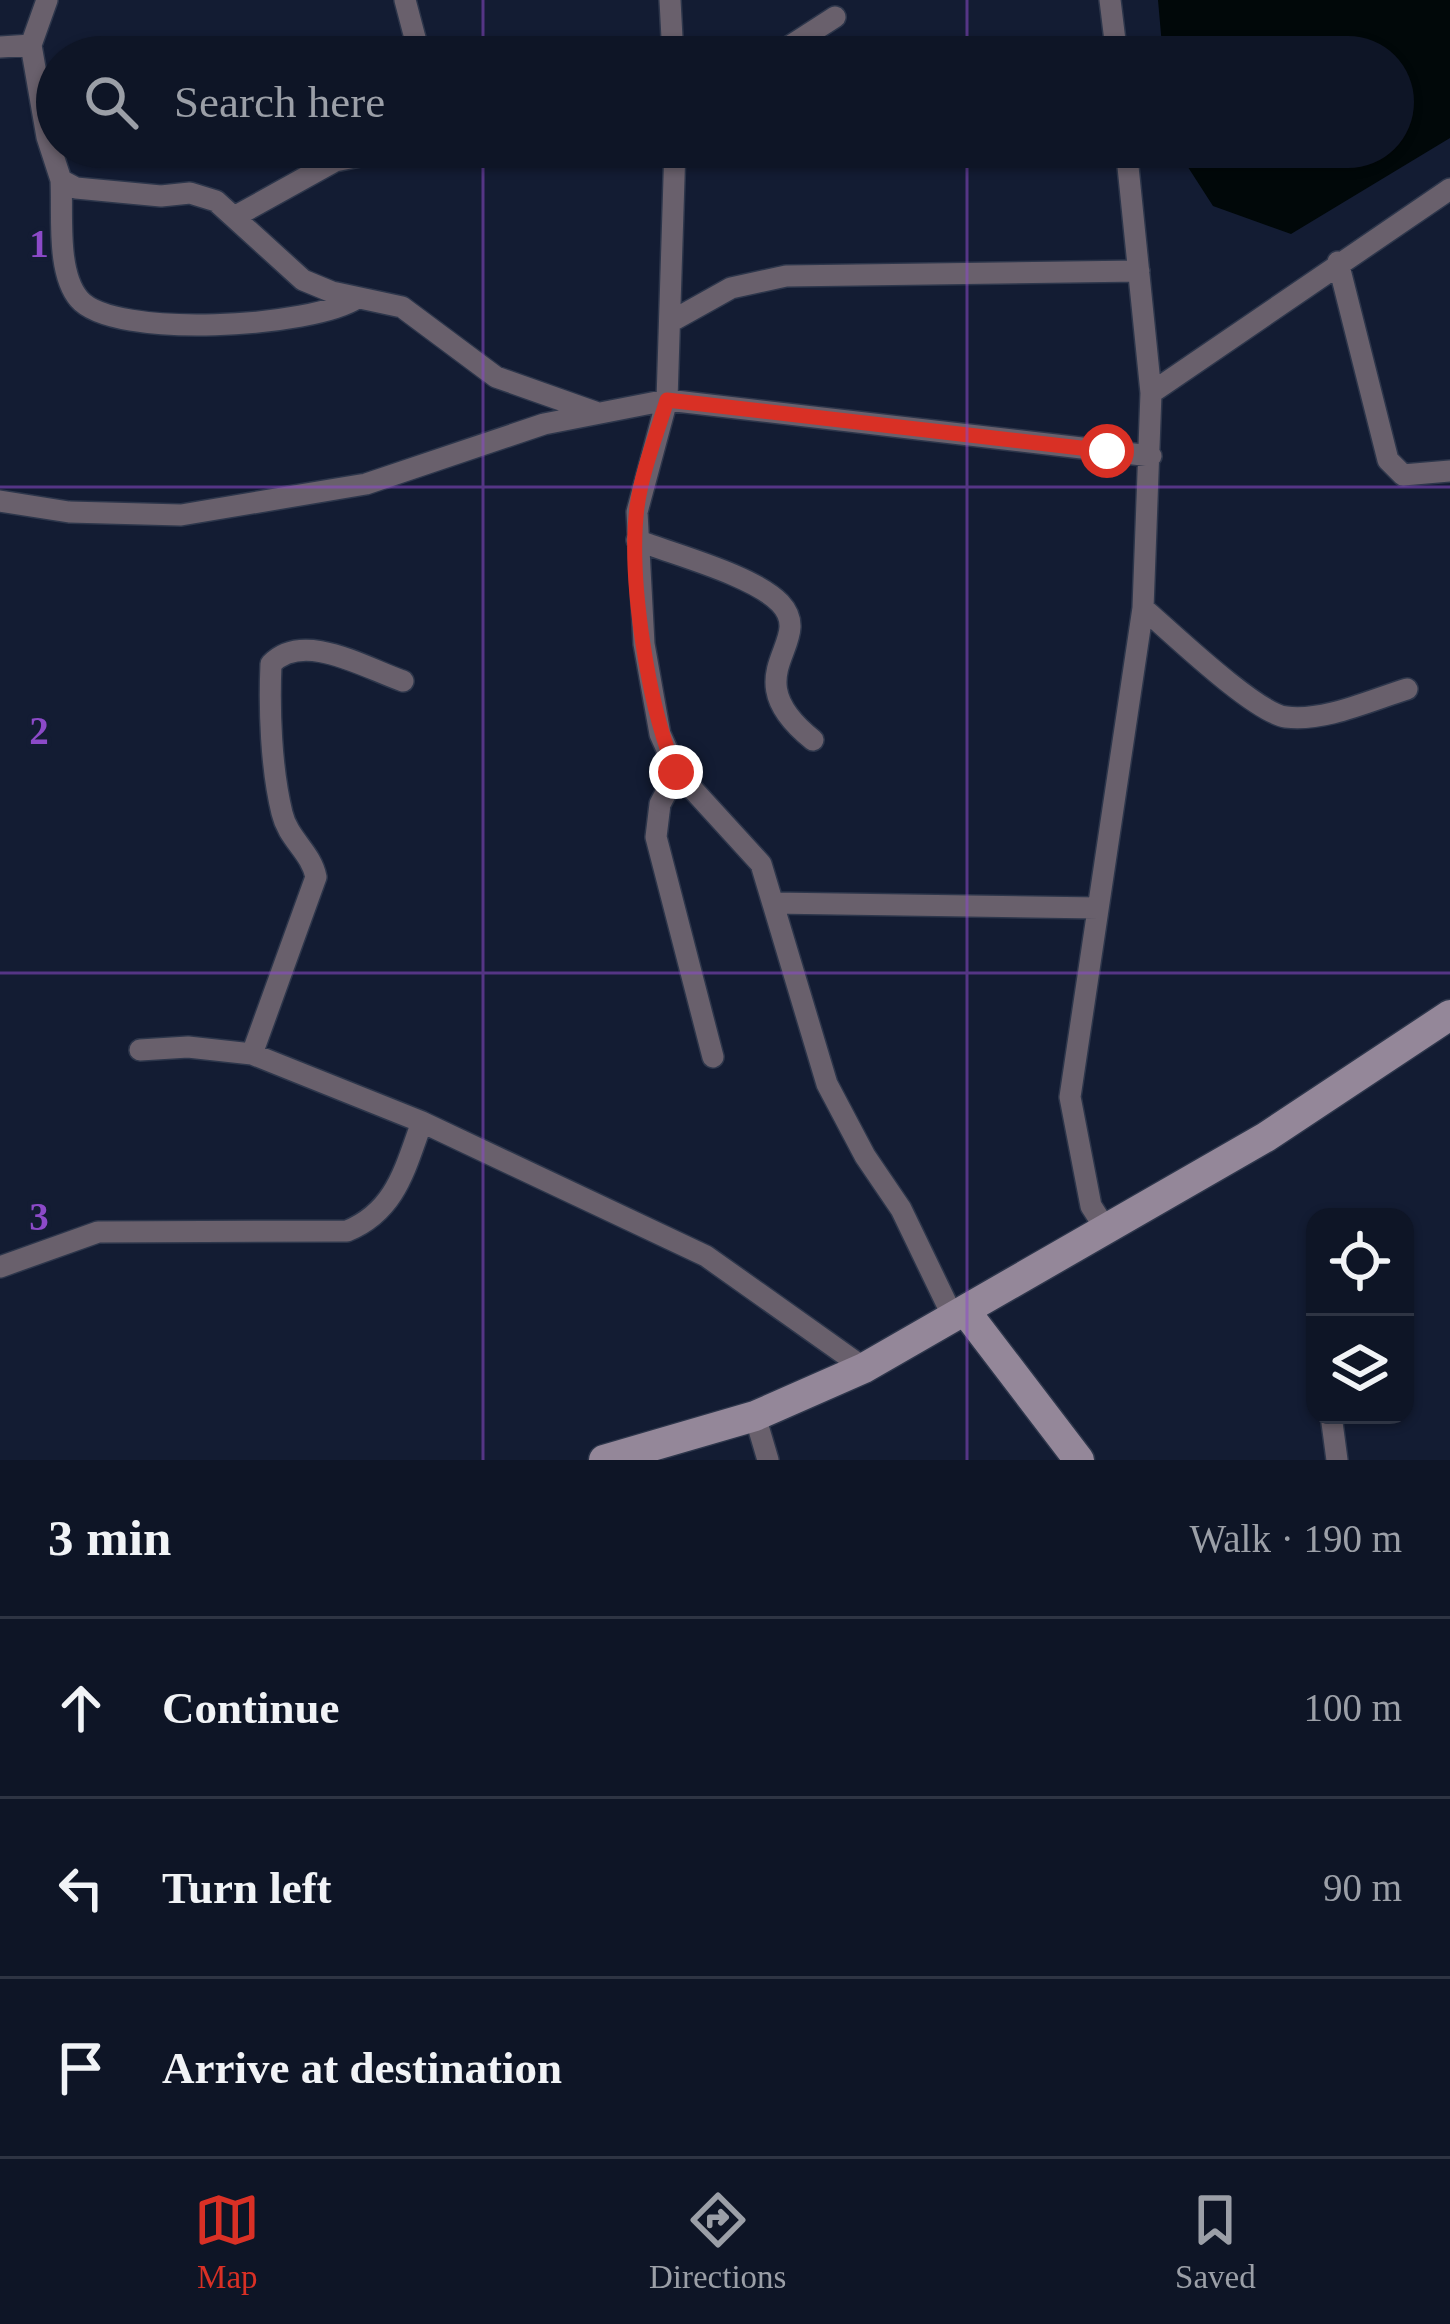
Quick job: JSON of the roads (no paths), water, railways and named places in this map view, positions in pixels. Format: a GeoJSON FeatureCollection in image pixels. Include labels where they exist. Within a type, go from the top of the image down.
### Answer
{"type":"FeatureCollection","features":[{"type":"Feature","properties":{"kind":"main road"},"geometry":{"type":"LineString","coordinates":[[604,1460],[755,1416],[864,1368],[1266,1137],[1450,1015]]}},
{"type":"Feature","properties":{"kind":"main road"},"geometry":{"type":"LineString","coordinates":[[960,1316],[1079,1460]]}},
{"type":"Feature","properties":{"kind":"street"},"geometry":{"type":"LineString","coordinates":[[36,76],[31,45],[46,0]]}},
{"type":"Feature","properties":{"kind":"street"},"geometry":{"type":"LineString","coordinates":[[405,0],[414,36]]}},
{"type":"Feature","properties":{"kind":"street"},"geometry":{"type":"LineString","coordinates":[[670,0],[672,36]]}},
{"type":"Feature","properties":{"kind":"street"},"geometry":{"type":"LineString","coordinates":[[1110,0],[1114,36]]}},
{"type":"Feature","properties":{"kind":"street"},"geometry":{"type":"LineString","coordinates":[[806,36],[835,17]]}},
{"type":"Feature","properties":{"kind":"street"},"geometry":{"type":"LineString","coordinates":[[0,47],[31,45]]}},
{"type":"Feature","properties":{"kind":"street"},"geometry":{"type":"LineString","coordinates":[[57,168],[71,284],[79,300],[93,309],[180,324],[274,324],[337,311],[357,298]]}},
{"type":"Feature","properties":{"kind":"street"},"geometry":{"type":"LineString","coordinates":[[236,216],[322,168]]}},
{"type":"Feature","properties":{"kind":"street"},"geometry":{"type":"LineString","coordinates":[[674,168],[667,400],[644,471],[637,540],[651,693],[676,772],[751,850],[773,903],[827,1084],[960,1316]]}},
{"type":"Feature","properties":{"kind":"street"},"geometry":{"type":"LineString","coordinates":[[1097,1237],[1070,1097],[1143,608],[1151,456],[1151,393],[1128,168]]}},
{"type":"Feature","properties":{"kind":"street"},"geometry":{"type":"LineString","coordinates":[[61,180],[76,188],[161,196],[190,193],[216,201],[303,280],[402,307],[496,377],[601,414]]}},
{"type":"Feature","properties":{"kind":"street"},"geometry":{"type":"LineString","coordinates":[[1151,393],[1450,189]]}},
{"type":"Feature","properties":{"kind":"street"},"geometry":{"type":"LineString","coordinates":[[1338,262],[1388,460],[1403,476],[1450,471]]}},
{"type":"Feature","properties":{"kind":"street"},"geometry":{"type":"LineString","coordinates":[[670,322],[730,288],[786,276],[1139,271]]}},
{"type":"Feature","properties":{"kind":"street"},"geometry":{"type":"LineString","coordinates":[[0,501],[69,512],[181,515],[366,484],[544,424],[667,400],[1151,456]]}},
{"type":"Feature","properties":{"kind":"street"},"geometry":{"type":"LineString","coordinates":[[637,540],[765,591],[784,606],[791,626],[775,698],[785,717],[813,740]]}},
{"type":"Feature","properties":{"kind":"street"},"geometry":{"type":"LineString","coordinates":[[1143,608],[1244,695],[1286,717],[1324,713],[1406,689]]}},
{"type":"Feature","properties":{"kind":"street"},"geometry":{"type":"LineString","coordinates":[[253,1054],[316,877],[313,860],[296,845],[282,815],[272,664],[284,650],[304,647],[404,681]]}},
{"type":"Feature","properties":{"kind":"street"},"geometry":{"type":"LineString","coordinates":[[676,772],[660,804],[656,837],[713,1057]]}},
{"type":"Feature","properties":{"kind":"street"},"geometry":{"type":"LineString","coordinates":[[773,903],[1097,908]]}},
{"type":"Feature","properties":{"kind":"street"},"geometry":{"type":"LineString","coordinates":[[140,1049],[188,1047],[253,1054],[422,1122],[706,1256],[864,1368]]}},
{"type":"Feature","properties":{"kind":"street"},"geometry":{"type":"LineString","coordinates":[[0,1267],[98,1232],[347,1231],[370,1221],[395,1194],[422,1122]]}},
{"type":"Feature","properties":{"kind":"street"},"geometry":{"type":"LineString","coordinates":[[755,1416],[768,1460]]}},
{"type":"Feature","properties":{"kind":"street"},"geometry":{"type":"LineString","coordinates":[[1332,1424],[1337,1460]]}}]}
